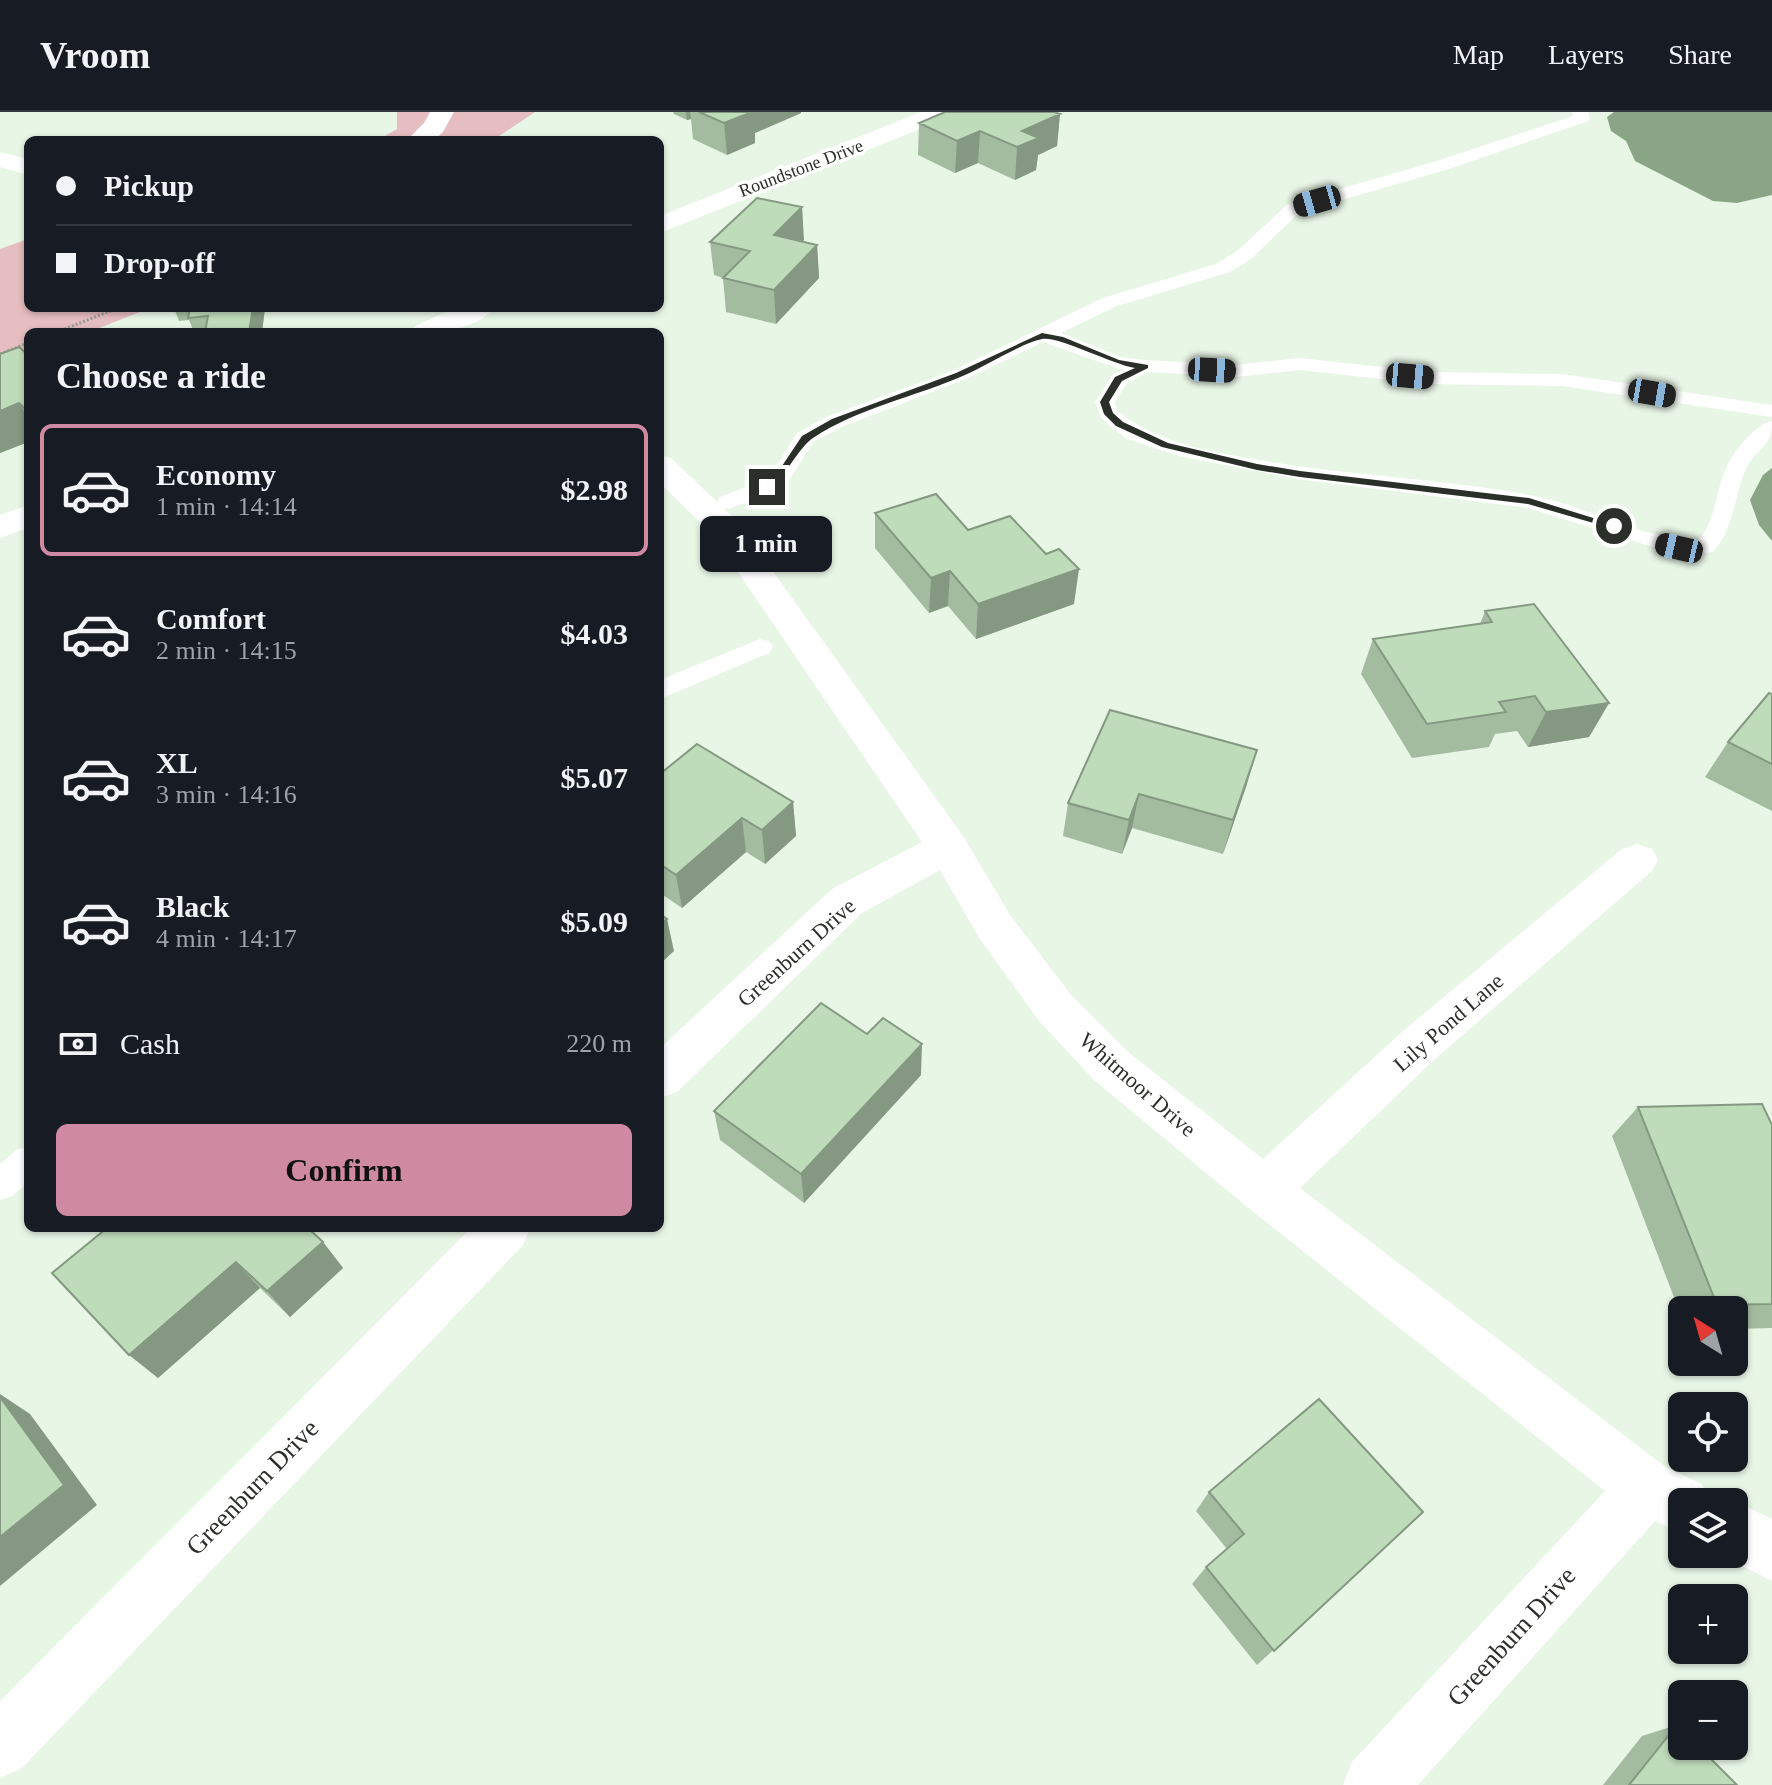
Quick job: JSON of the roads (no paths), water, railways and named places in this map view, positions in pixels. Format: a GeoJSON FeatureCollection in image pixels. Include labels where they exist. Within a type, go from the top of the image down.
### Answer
{"type":"FeatureCollection","features":[{"type":"Feature","properties":{"kind":"street"},"geometry":{"type":"LineString","coordinates":[[424,136],[434,127],[442,112]]}},
{"type":"Feature","properties":{"kind":"street","name":"Roundstone Drive"},"geometry":{"type":"LineString","coordinates":[[664,223],[942,112]]}},
{"type":"Feature","properties":{"kind":"street"},"geometry":{"type":"LineString","coordinates":[[0,159],[24,166]]}},
{"type":"Feature","properties":{"kind":"street"},"geometry":{"type":"LineString","coordinates":[[435,328],[461,317]]}},
{"type":"Feature","properties":{"kind":"street","name":"Whitmoor Drive"},"geometry":{"type":"LineString","coordinates":[[664,469],[724,527],[948,847],[995,927],[1055,1008],[1110,1065],[1264,1190],[1664,1496]]}},
{"type":"Feature","properties":{"kind":"street"},"geometry":{"type":"LineString","coordinates":[[0,528],[24,517]]}},
{"type":"Feature","properties":{"kind":"street","name":"Greenburn Drive"},"geometry":{"type":"LineString","coordinates":[[664,1074],[847,901],[948,847]]}},
{"type":"Feature","properties":{"kind":"street","name":"Lily Pond Lane"},"geometry":{"type":"LineString","coordinates":[[1264,1190],[1419,1045],[1637,860]]}},
{"type":"Feature","properties":{"kind":"street","name":"Greenburn Drive"},"geometry":{"type":"LineString","coordinates":[[0,1746],[501,1232]]}},
{"type":"Feature","properties":{"kind":"street","name":"Greenburn Drive"},"geometry":{"type":"LineString","coordinates":[[1375,1785],[1664,1496]]}},
{"type":"Feature","properties":{"kind":"street"},"geometry":{"type":"LineString","coordinates":[[1748,1538],[1772,1552]]}},
{"type":"Feature","properties":{"kind":"lane"},"geometry":{"type":"LineString","coordinates":[[728,502],[767,487],[782,474],[805,438],[836,421],[959,375],[1110,302],[1223,268],[1244,255],[1294,208],[1516,142],[1582,118],[1580,112]]}},
{"type":"Feature","properties":{"kind":"lane"},"geometry":{"type":"LineString","coordinates":[[1042,336],[1060,339],[1117,363],[1145,366],[1236,371],[1300,364],[1428,378],[1562,380],[1771,426]]}},
{"type":"Feature","properties":{"kind":"lane"},"geometry":{"type":"LineString","coordinates":[[1145,366],[1119,379],[1105,402],[1108,414],[1120,424],[1165,445],[1286,472],[1529,501],[1679,548],[1705,547],[1718,534],[1732,476],[1747,449],[1771,426]]}},
{"type":"Feature","properties":{"kind":"lane"},"geometry":{"type":"LineString","coordinates":[[664,688],[760,647]]}},
{"type":"Feature","properties":{"kind":"lane"},"geometry":{"type":"LineString","coordinates":[[0,1185],[24,1164]]}}]}
